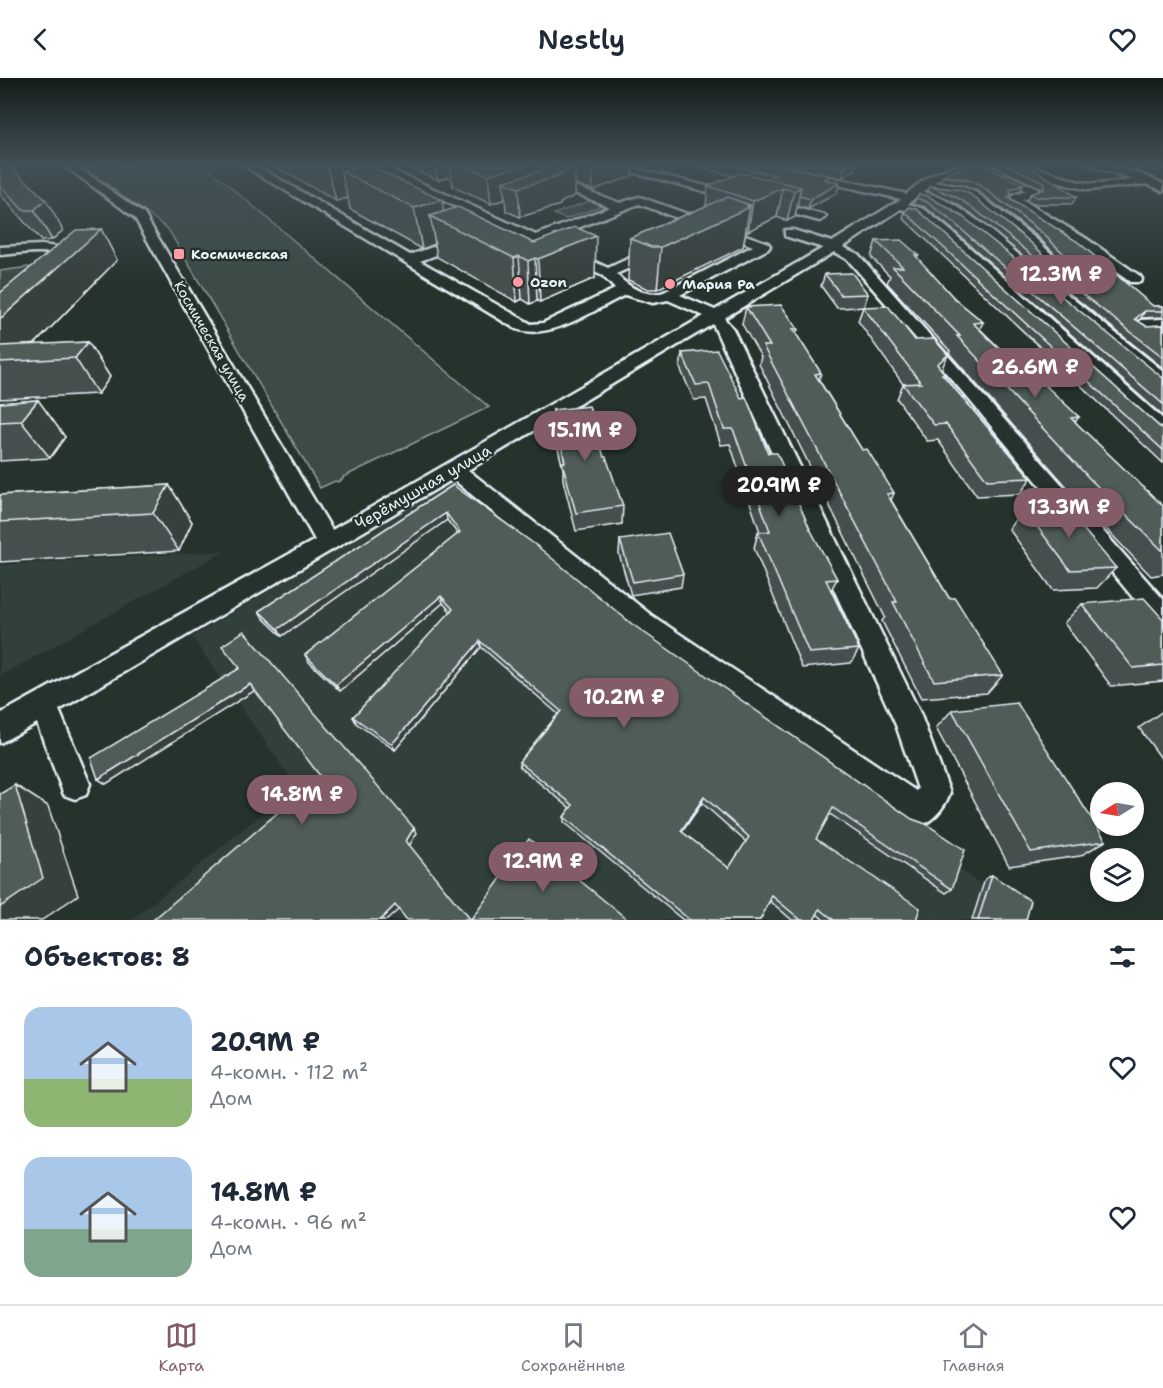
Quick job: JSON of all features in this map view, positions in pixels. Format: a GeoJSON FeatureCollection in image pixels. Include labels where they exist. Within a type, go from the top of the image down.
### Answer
{"type":"FeatureCollection","features":[{"type":"Feature","properties":{"kind":"street","name":"Космическая улица"},"geometry":{"type":"LineString","coordinates":[[124,204],[140,216],[328,543]]}},
{"type":"Feature","properties":{"kind":"street"},"geometry":{"type":"LineString","coordinates":[[316,204],[521,326],[530,329],[546,327],[627,289]]}},
{"type":"Feature","properties":{"kind":"street"},"geometry":{"type":"LineString","coordinates":[[461,204],[608,273],[615,283],[652,300],[669,295],[820,217],[768,204]]}},
{"type":"Feature","properties":{"kind":"street"},"geometry":{"type":"LineString","coordinates":[[613,204],[620,207]]}},
{"type":"Feature","properties":{"kind":"street"},"geometry":{"type":"LineString","coordinates":[[536,240],[627,204]]}},
{"type":"Feature","properties":{"kind":"street"},"geometry":{"type":"LineString","coordinates":[[651,204],[712,227],[834,247],[853,257],[974,393],[1163,616]]}},
{"type":"Feature","properties":{"kind":"street","name":"Черёмушная улица"},"geometry":{"type":"LineString","coordinates":[[0,729],[328,543],[834,247],[897,204]]}},
{"type":"Feature","properties":{"kind":"street"},"geometry":{"type":"LineString","coordinates":[[916,204],[920,212],[1163,429]]}},
{"type":"Feature","properties":{"kind":"street"},"geometry":{"type":"LineString","coordinates":[[943,204],[965,218],[1163,379]]}},
{"type":"Feature","properties":{"kind":"street"},"geometry":{"type":"LineString","coordinates":[[985,204],[1045,253],[1070,279],[1040,278]]}},
{"type":"Feature","properties":{"kind":"street"},"geometry":{"type":"LineString","coordinates":[[1022,204],[1083,242],[1135,279]]}},
{"type":"Feature","properties":{"kind":"street"},"geometry":{"type":"LineString","coordinates":[[326,210],[345,205]]}},
{"type":"Feature","properties":{"kind":"street"},"geometry":{"type":"LineString","coordinates":[[447,214],[492,209]]}},
{"type":"Feature","properties":{"kind":"street"},"geometry":{"type":"LineString","coordinates":[[409,260],[505,226]]}},
{"type":"Feature","properties":{"kind":"street"},"geometry":{"type":"LineString","coordinates":[[692,236],[712,227]]}},
{"type":"Feature","properties":{"kind":"street"},"geometry":{"type":"LineString","coordinates":[[608,273],[672,245]]}},
{"type":"Feature","properties":{"kind":"street"},"geometry":{"type":"LineString","coordinates":[[0,251],[41,249],[64,252],[73,259],[63,270]]}},
{"type":"Feature","properties":{"kind":"street"},"geometry":{"type":"LineString","coordinates":[[549,264],[570,255]]}},
{"type":"Feature","properties":{"kind":"street"},"geometry":{"type":"LineString","coordinates":[[453,469],[642,622],[919,811],[935,793],[910,723],[725,329],[715,316],[669,295]]}},
{"type":"Feature","properties":{"kind":"street"},"geometry":{"type":"LineString","coordinates":[[1141,325],[1163,324]]}},
{"type":"Feature","properties":{"kind":"street"},"geometry":{"type":"LineString","coordinates":[[44,704],[75,784]]}},
{"type":"Feature","properties":{"kind":"shaded area"},"geometry":{"type":"Polygon","coordinates":[[[134,204],[251,204],[489,407],[343,477],[338,482],[335,481],[320,488],[168,229],[134,204]]]}},
{"type":"Feature","properties":{"kind":"shaded area"},"geometry":{"type":"Polygon","coordinates":[[[580,204],[603,205],[566,219],[554,214],[580,204]]]}},
{"type":"Feature","properties":{"kind":"shaded area"},"geometry":{"type":"Polygon","coordinates":[[[29,267],[36,269],[0,300],[0,271],[29,267]]]}},
{"type":"Feature","properties":{"kind":"shaded area"},"geometry":{"type":"Polygon","coordinates":[[[452,482],[1027,920],[132,920],[296,786],[192,637],[452,482]]]}},
{"type":"Feature","properties":{"kind":"shaded area"},"geometry":{"type":"Polygon","coordinates":[[[225,551],[0,676],[0,565],[225,551]]]}},
{"type":"Feature","properties":{"kind":"building"},"geometry":{"type":"Polygon","coordinates":[[[18,204],[41,204],[34,210],[23,210],[18,204]]]}},
{"type":"Feature","properties":{"kind":"building"},"geometry":{"type":"Polygon","coordinates":[[[407,204],[427,204],[414,208],[407,204]]]}},
{"type":"Feature","properties":{"kind":"building"},"geometry":{"type":"Polygon","coordinates":[[[710,204],[750,205],[747,206],[750,207],[661,247],[651,247],[630,238],[710,204]]]}},
{"type":"Feature","properties":{"kind":"building"},"geometry":{"type":"Polygon","coordinates":[[[930,204],[942,204],[962,216],[1163,378],[1163,404],[930,204]]]}},
{"type":"Feature","properties":{"kind":"building"},"geometry":{"type":"Polygon","coordinates":[[[967,204],[983,204],[1056,266],[1046,266],[967,204]]]}},
{"type":"Feature","properties":{"kind":"building"},"geometry":{"type":"Polygon","coordinates":[[[1005,204],[1018,204],[1078,242],[1153,306],[1163,306],[1163,311],[1145,311],[1135,319],[1146,326],[1163,325],[1163,357],[1063,279],[1075,279],[1082,275],[1082,271],[1041,232],[1005,204]]]}},
{"type":"Feature","properties":{"kind":"building"},"geometry":{"type":"Polygon","coordinates":[[[458,207],[534,243],[575,227],[596,236],[528,261],[519,256],[514,258],[430,216],[458,207]]]}},
{"type":"Feature","properties":{"kind":"building"},"geometry":{"type":"Polygon","coordinates":[[[909,207],[917,209],[1163,429],[1163,450],[905,212],[909,207]]]}},
{"type":"Feature","properties":{"kind":"building"},"geometry":{"type":"Polygon","coordinates":[[[101,229],[0,319],[0,293],[76,230],[101,229]]]}},
{"type":"Feature","properties":{"kind":"building"},"geometry":{"type":"Polygon","coordinates":[[[901,240],[918,255],[915,255],[954,298],[983,322],[973,323],[1034,382],[1042,382],[1079,417],[1071,418],[1163,506],[1163,551],[1089,478],[957,336],[960,336],[893,267],[903,267],[876,241],[901,240]]]}},
{"type":"Feature","properties":{"kind":"building"},"geometry":{"type":"Polygon","coordinates":[[[852,273],[868,294],[841,295],[825,274],[852,273]]]}},
{"type":"Feature","properties":{"kind":"building"},"geometry":{"type":"Polygon","coordinates":[[[781,305],[798,329],[793,329],[821,373],[815,374],[862,450],[867,449],[894,493],[887,494],[949,598],[955,598],[1003,675],[934,681],[893,602],[897,602],[763,346],[770,346],[746,307],[781,305]]]}},
{"type":"Feature","properties":{"kind":"building"},"geometry":{"type":"Polygon","coordinates":[[[888,306],[915,340],[934,339],[948,355],[937,364],[945,374],[942,374],[1031,478],[987,480],[946,424],[934,425],[903,384],[921,383],[863,307],[888,306]]]}},
{"type":"Feature","properties":{"kind":"building"},"geometry":{"type":"Polygon","coordinates":[[[88,342],[75,358],[0,362],[0,346],[88,342]]]}},
{"type":"Feature","properties":{"kind":"building"},"geometry":{"type":"Polygon","coordinates":[[[717,350],[741,398],[746,397],[768,453],[777,453],[809,527],[837,579],[826,580],[859,649],[809,653],[758,532],[770,531],[733,429],[724,429],[709,384],[696,385],[682,353],[717,350]]]}},
{"type":"Feature","properties":{"kind":"building"},"geometry":{"type":"Polygon","coordinates":[[[38,400],[21,421],[0,422],[0,403],[38,400]]]}},
{"type":"Feature","properties":{"kind":"building"},"geometry":{"type":"Polygon","coordinates":[[[589,406],[604,457],[606,457],[623,506],[576,513],[562,462],[565,462],[553,410],[589,406]]]}},
{"type":"Feature","properties":{"kind":"building"},"geometry":{"type":"Polygon","coordinates":[[[169,485],[153,513],[0,522],[0,495],[169,485]]]}},
{"type":"Feature","properties":{"kind":"building"},"geometry":{"type":"Polygon","coordinates":[[[453,485],[537,546],[632,624],[912,819],[926,824],[965,850],[952,889],[833,808],[816,839],[920,908],[916,920],[834,920],[820,909],[814,920],[801,920],[772,896],[760,920],[690,920],[564,817],[573,805],[519,762],[561,711],[480,641],[392,744],[353,717],[453,609],[441,596],[336,685],[305,655],[460,532],[446,513],[278,629],[259,611],[453,485]],[[704,797],[681,831],[729,868],[749,837],[704,797]]]}},
{"type":"Feature","properties":{"kind":"building"},"geometry":{"type":"Polygon","coordinates":[[[1064,506],[1116,568],[1070,570],[1023,508],[1064,506]]]}},
{"type":"Feature","properties":{"kind":"building"},"geometry":{"type":"Polygon","coordinates":[[[668,533],[683,574],[633,582],[620,540],[668,533]]]}},
{"type":"Feature","properties":{"kind":"building"},"geometry":{"type":"Polygon","coordinates":[[[1144,598],[1163,619],[1163,665],[1133,668],[1082,604],[1144,598]]]}},
{"type":"Feature","properties":{"kind":"building"},"geometry":{"type":"Polygon","coordinates":[[[244,631],[414,828],[406,841],[470,920],[407,920],[395,905],[380,920],[153,920],[320,776],[250,684],[98,779],[91,758],[240,668],[222,646],[244,631]]]}},
{"type":"Feature","properties":{"kind":"building"},"geometry":{"type":"Polygon","coordinates":[[[1017,703],[1090,816],[1090,836],[1103,836],[1106,841],[1031,852],[952,710],[1017,703]]]}},
{"type":"Feature","properties":{"kind":"building"},"geometry":{"type":"Polygon","coordinates":[[[15,785],[43,878],[0,907],[0,794],[15,785]]]}},
{"type":"Feature","properties":{"kind":"building"},"geometry":{"type":"Polygon","coordinates":[[[529,839],[628,920],[471,920],[529,839]]]}},
{"type":"Feature","properties":{"kind":"building"},"geometry":{"type":"Polygon","coordinates":[[[992,875],[1031,901],[1026,920],[978,920],[992,875]]]}},
{"type":"Feature","properties":{"kind":"place","name":"Космическая"},"geometry":{"type":"Point","coordinates":[179,254]}},
{"type":"Feature","properties":{"kind":"place","name":"Ozon"},"geometry":{"type":"Point","coordinates":[518,282]}},
{"type":"Feature","properties":{"kind":"place","name":"Мария Ра"},"geometry":{"type":"Point","coordinates":[670,284]}}]}
